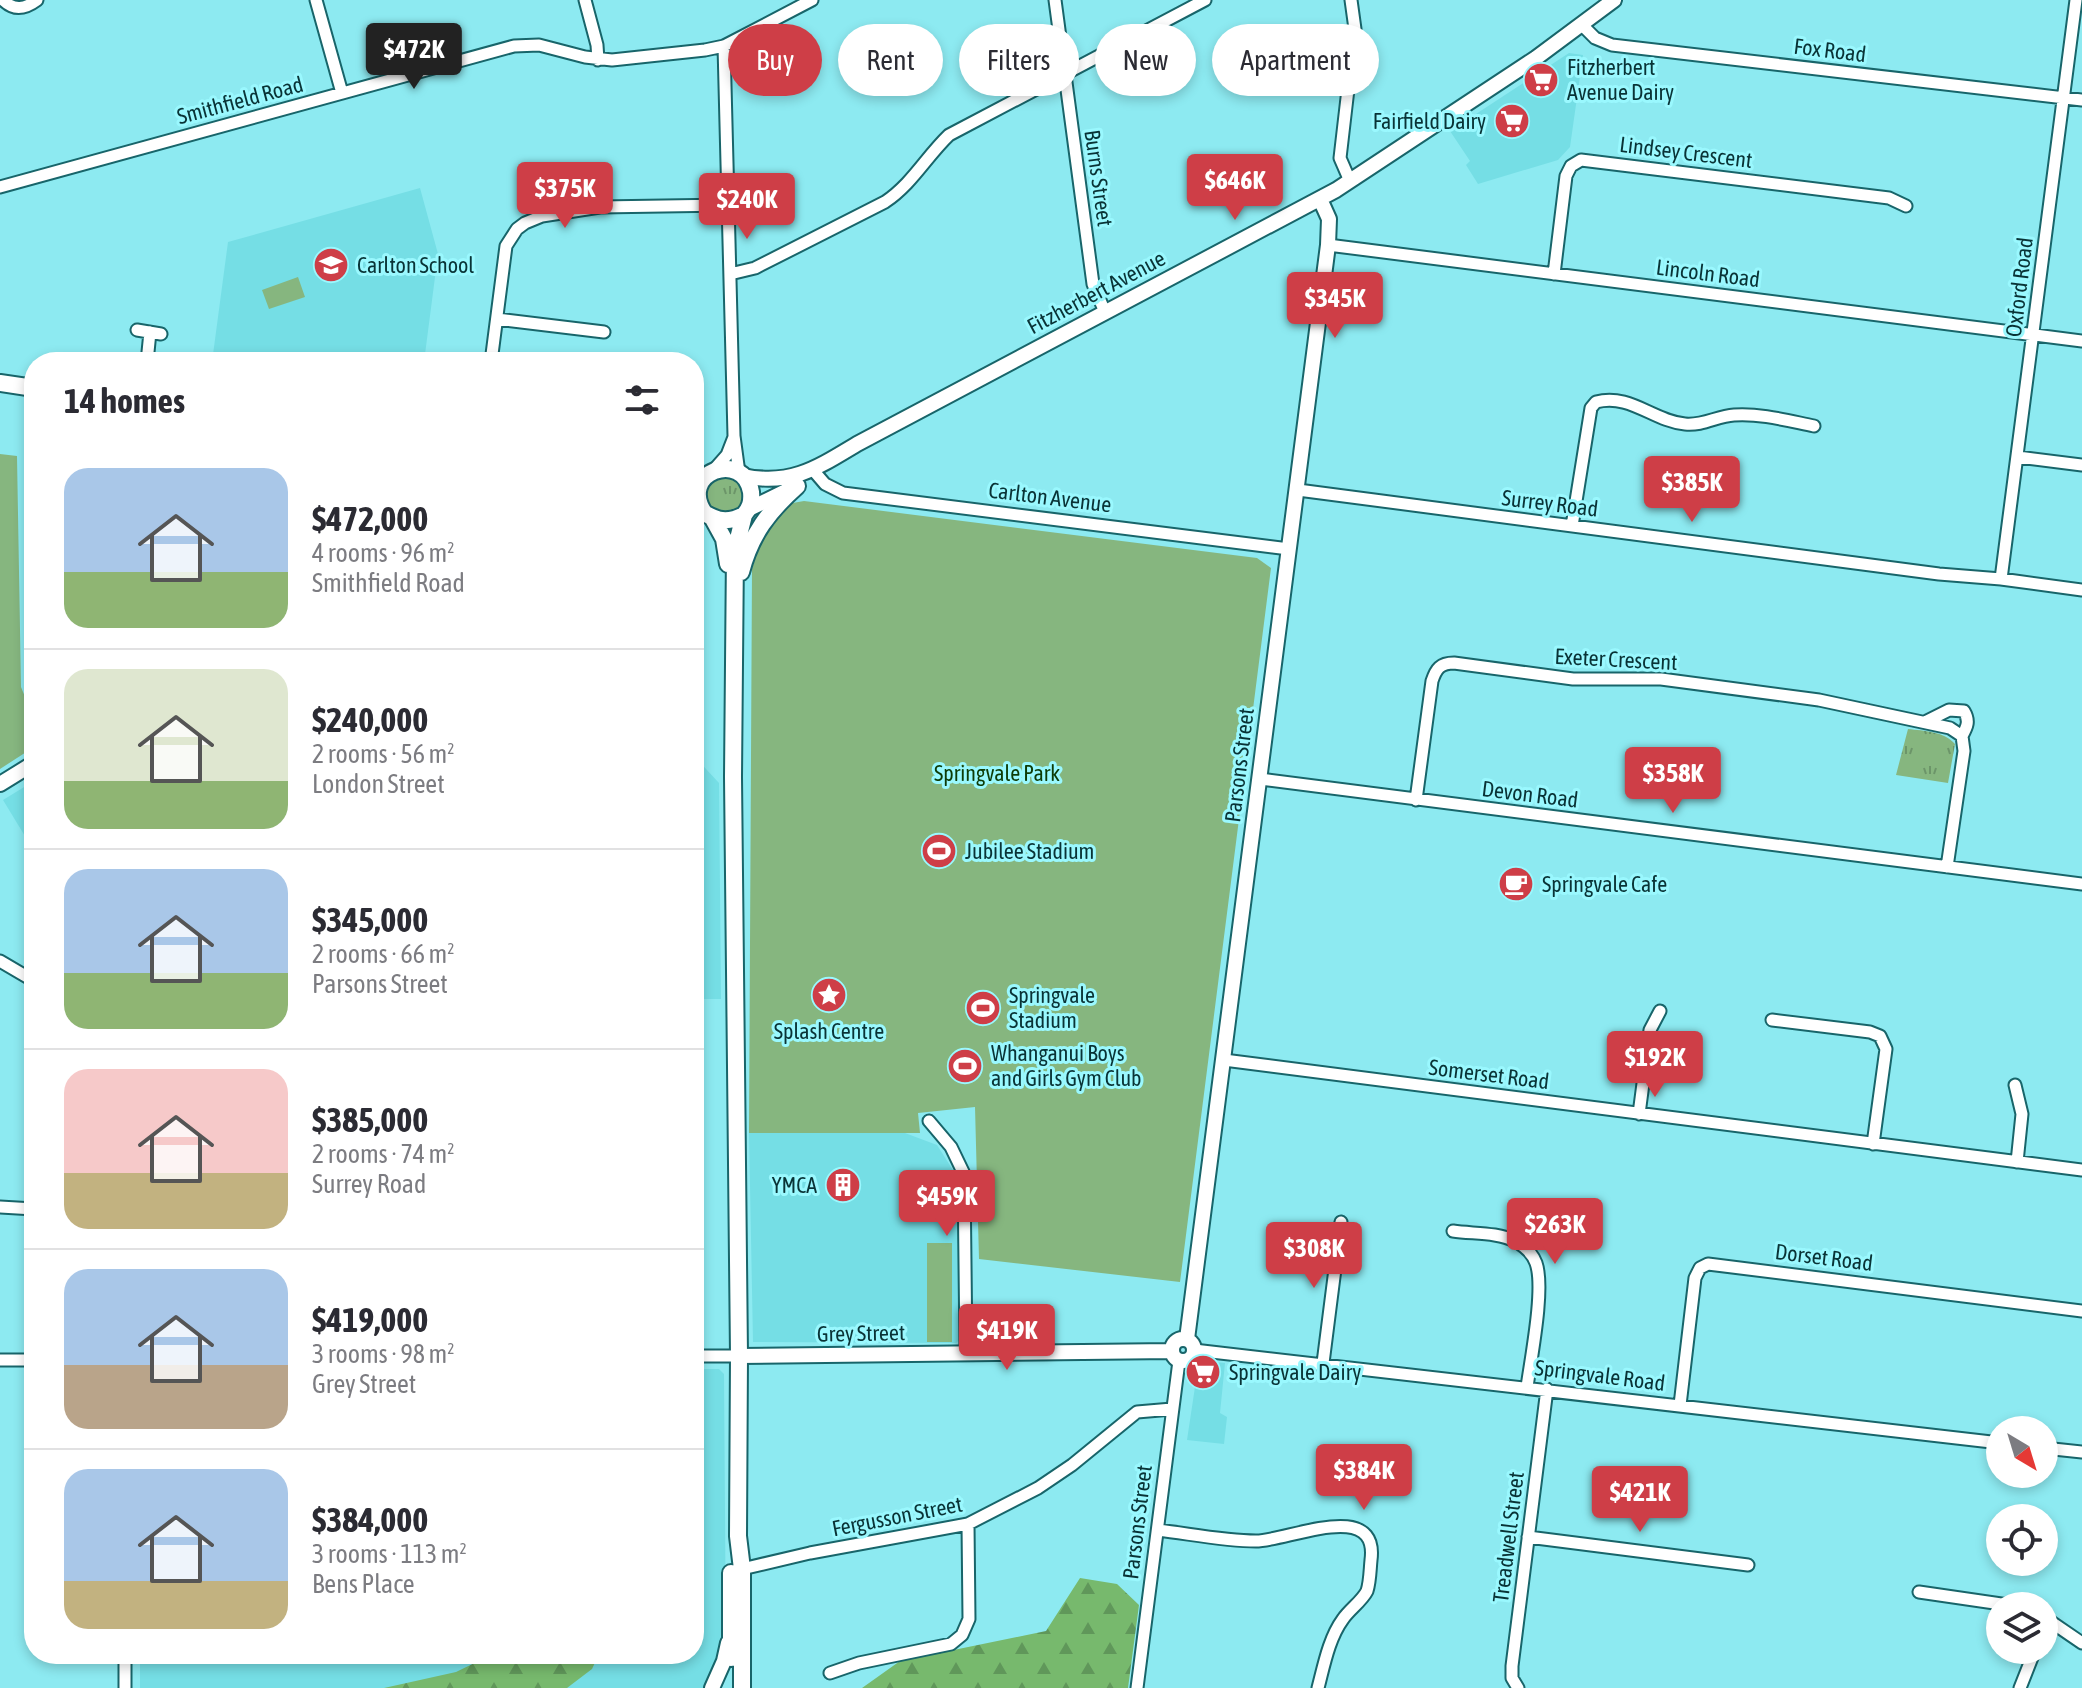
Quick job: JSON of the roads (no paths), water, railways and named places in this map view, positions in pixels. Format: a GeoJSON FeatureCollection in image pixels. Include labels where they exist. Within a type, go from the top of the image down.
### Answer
{"type":"FeatureCollection","features":[{"type":"Feature","properties":{"kind":"highway"},"geometry":{"type":"LineString","coordinates":[[0,383],[24,387]]}},
{"type":"Feature","properties":{"kind":"highway"},"geometry":{"type":"LineString","coordinates":[[704,474],[729,469],[741,474],[750,487],[751,501],[735,551],[733,777],[738,1536],[742,1569],[739,1687]]}},
{"type":"Feature","properties":{"kind":"highway"},"geometry":{"type":"LineString","coordinates":[[736,589],[745,556],[762,520],[797,486]]}},
{"type":"Feature","properties":{"kind":"highway"},"geometry":{"type":"LineString","coordinates":[[704,513],[730,521],[746,512]]}},
{"type":"Feature","properties":{"kind":"highway"},"geometry":{"type":"LineString","coordinates":[[704,513],[724,539],[736,589]]}},
{"type":"Feature","properties":{"kind":"highway"},"geometry":{"type":"LineString","coordinates":[[738,1536],[731,1570],[730,1618],[739,1687]]}},
{"type":"Feature","properties":{"kind":"main road","name":"Fitzherbert Avenue"},"geometry":{"type":"LineString","coordinates":[[741,474],[777,480],[813,470],[1320,199],[1536,58],[1614,0]]}},
{"type":"Feature","properties":{"kind":"main road","name":"Parsons Street"},"geometry":{"type":"LineString","coordinates":[[1190,1345],[1328,245],[1329,219],[1320,199]]}},
{"type":"Feature","properties":{"kind":"main road"},"geometry":{"type":"LineString","coordinates":[[746,512],[797,486],[813,470]]}},
{"type":"Feature","properties":{"kind":"main road"},"geometry":{"type":"LineString","coordinates":[[0,784],[24,769]]}},
{"type":"Feature","properties":{"kind":"main road"},"geometry":{"type":"LineString","coordinates":[[1175,1356],[1176,1341],[1190,1345]]}},
{"type":"Feature","properties":{"kind":"main road","name":"Grey Street"},"geometry":{"type":"LineString","coordinates":[[739,1356],[966,1353],[1175,1356]]}},
{"type":"Feature","properties":{"kind":"main road"},"geometry":{"type":"LineString","coordinates":[[712,1688],[724,1661],[730,1618]]}},
{"type":"Feature","properties":{"kind":"street"},"geometry":{"type":"LineString","coordinates":[[3,0],[12,7],[23,8],[37,0]]}},
{"type":"Feature","properties":{"kind":"street"},"geometry":{"type":"LineString","coordinates":[[316,0],[342,93]]}},
{"type":"Feature","properties":{"kind":"street"},"geometry":{"type":"LineString","coordinates":[[585,0],[598,60]]}},
{"type":"Feature","properties":{"kind":"street","name":"Smithfield Road"},"geometry":{"type":"LineString","coordinates":[[0,187],[526,45],[598,60],[724,46],[812,0]]}},
{"type":"Feature","properties":{"kind":"street","name":"Burns Street"},"geometry":{"type":"LineString","coordinates":[[1055,0],[1058,24]]}},
{"type":"Feature","properties":{"kind":"street"},"geometry":{"type":"LineString","coordinates":[[1079,66],[1205,0]]}},
{"type":"Feature","properties":{"kind":"street"},"geometry":{"type":"LineString","coordinates":[[1350,181],[1340,158],[1355,29],[1351,0]]}},
{"type":"Feature","properties":{"kind":"street","name":"Oxford Road"},"geometry":{"type":"LineString","coordinates":[[2001,579],[2076,0]]}},
{"type":"Feature","properties":{"kind":"street","name":"Fox Road"},"geometry":{"type":"LineString","coordinates":[[1581,24],[1595,38],[1612,45],[2082,100]]}},
{"type":"Feature","properties":{"kind":"street"},"geometry":{"type":"LineString","coordinates":[[724,46],[734,436],[741,474]]}},
{"type":"Feature","properties":{"kind":"street"},"geometry":{"type":"LineString","coordinates":[[730,274],[755,268],[885,202],[903,190],[932,151],[949,135],[1022,96]]}},
{"type":"Feature","properties":{"kind":"street","name":"Burns Street"},"geometry":{"type":"LineString","coordinates":[[1068,96],[1093,284],[1105,312]]}},
{"type":"Feature","properties":{"kind":"street","name":"Lindsey Crescent"},"geometry":{"type":"LineString","coordinates":[[1554,274],[1566,176],[1571,166],[1581,160],[1889,198],[1906,206]]}},
{"type":"Feature","properties":{"kind":"street"},"geometry":{"type":"LineString","coordinates":[[492,352],[506,246],[517,229],[534,218],[611,206],[728,205]]}},
{"type":"Feature","properties":{"kind":"street","name":"Lincoln Road"},"geometry":{"type":"LineString","coordinates":[[1328,245],[2082,341]]}},
{"type":"Feature","properties":{"kind":"street"},"geometry":{"type":"LineString","coordinates":[[497,319],[604,332]]}},
{"type":"Feature","properties":{"kind":"street"},"geometry":{"type":"LineString","coordinates":[[137,330],[156,333],[150,352]]}},
{"type":"Feature","properties":{"kind":"street"},"geometry":{"type":"LineString","coordinates":[[1572,526],[1591,408],[1596,402],[1618,399],[1682,424],[1698,424],[1731,415],[1750,415],[1814,426]]}},
{"type":"Feature","properties":{"kind":"street"},"geometry":{"type":"LineString","coordinates":[[704,473],[731,449],[734,436]]}},
{"type":"Feature","properties":{"kind":"street"},"geometry":{"type":"LineString","coordinates":[[2018,457],[2082,465]]}},
{"type":"Feature","properties":{"kind":"street","name":"Carlton Avenue"},"geometry":{"type":"LineString","coordinates":[[813,470],[826,486],[843,493],[1289,549]]}},
{"type":"Feature","properties":{"kind":"street","name":"Surrey Road"},"geometry":{"type":"LineString","coordinates":[[1298,490],[2082,590]]}},
{"type":"Feature","properties":{"kind":"street","name":"Exeter Crescent"},"geometry":{"type":"LineString","coordinates":[[1416,800],[1432,681],[1435,671],[1446,663],[1573,679],[1661,679],[1819,700],[1927,721],[1950,728],[1962,736]]}},
{"type":"Feature","properties":{"kind":"street","name":"Exeter Crescent"},"geometry":{"type":"LineString","coordinates":[[1927,721],[1949,710],[1964,711],[1968,718],[1962,736],[1964,751],[1947,867]]}},
{"type":"Feature","properties":{"kind":"street","name":"Devon Road"},"geometry":{"type":"LineString","coordinates":[[1260,779],[2082,884]]}},
{"type":"Feature","properties":{"kind":"street"},"geometry":{"type":"LineString","coordinates":[[0,961],[24,975]]}},
{"type":"Feature","properties":{"kind":"street"},"geometry":{"type":"LineString","coordinates":[[1639,1114],[1650,1030],[1660,1011]]}},
{"type":"Feature","properties":{"kind":"street"},"geometry":{"type":"LineString","coordinates":[[1772,1020],[1870,1032],[1880,1036],[1886,1049],[1873,1144]]}},
{"type":"Feature","properties":{"kind":"street","name":"Somerset Road"},"geometry":{"type":"LineString","coordinates":[[1224,1060],[2082,1170]]}},
{"type":"Feature","properties":{"kind":"street"},"geometry":{"type":"LineString","coordinates":[[2015,1085],[2022,1114],[2017,1162]]}},
{"type":"Feature","properties":{"kind":"street"},"geometry":{"type":"LineString","coordinates":[[929,1121],[951,1147],[964,1174],[966,1353]]}},
{"type":"Feature","properties":{"kind":"street"},"geometry":{"type":"LineString","coordinates":[[0,1207],[24,1208]]}},
{"type":"Feature","properties":{"kind":"street"},"geometry":{"type":"LineString","coordinates":[[1323,1363],[1341,1222]]}},
{"type":"Feature","properties":{"kind":"street"},"geometry":{"type":"LineString","coordinates":[[1453,1231],[1511,1239],[1534,1258],[1539,1274],[1538,1296],[1527,1387]]}},
{"type":"Feature","properties":{"kind":"street","name":"Dorset Road"},"geometry":{"type":"LineString","coordinates":[[1680,1405],[1695,1278],[1700,1268],[1708,1264],[2082,1311]]}},
{"type":"Feature","properties":{"kind":"street","name":"Springvale Road"},"geometry":{"type":"LineString","coordinates":[[1190,1345],[1986,1441]]}},
{"type":"Feature","properties":{"kind":"street","name":"Grey Street"},"geometry":{"type":"LineString","coordinates":[[704,1356],[739,1356]]}},
{"type":"Feature","properties":{"kind":"street","name":"Parsons Street"},"geometry":{"type":"LineString","coordinates":[[1137,1688],[1172,1409],[1175,1356]]}},
{"type":"Feature","properties":{"kind":"street"},"geometry":{"type":"LineString","coordinates":[[0,1360],[24,1360]]}},
{"type":"Feature","properties":{"kind":"street","name":"Treadwell Street"},"geometry":{"type":"LineString","coordinates":[[1518,1688],[1512,1678],[1512,1666],[1547,1389]]}},
{"type":"Feature","properties":{"kind":"street","name":"Fergusson Street"},"geometry":{"type":"LineString","coordinates":[[742,1569],[810,1553],[968,1524],[1038,1488],[1072,1465],[1137,1412],[1172,1409]]}},
{"type":"Feature","properties":{"kind":"street"},"geometry":{"type":"LineString","coordinates":[[2058,1449],[2082,1452]]}},
{"type":"Feature","properties":{"kind":"street"},"geometry":{"type":"LineString","coordinates":[[830,1673],[859,1663],[951,1644],[962,1635],[969,1619],[968,1524]]}},
{"type":"Feature","properties":{"kind":"street"},"geometry":{"type":"LineString","coordinates":[[1158,1530],[1257,1541],[1277,1540],[1312,1529],[1333,1527],[1353,1528],[1366,1533],[1372,1543],[1367,1591],[1341,1621],[1318,1688]]}},
{"type":"Feature","properties":{"kind":"street"},"geometry":{"type":"LineString","coordinates":[[1528,1537],[1748,1565]]}},
{"type":"Feature","properties":{"kind":"street"},"geometry":{"type":"LineString","coordinates":[[1919,1592],[1986,1602]]}},
{"type":"Feature","properties":{"kind":"street"},"geometry":{"type":"LineString","coordinates":[[2058,1629],[2082,1643]]}},
{"type":"Feature","properties":{"kind":"street"},"geometry":{"type":"LineString","coordinates":[[125,1664],[125,1688]]}},
{"type":"Feature","properties":{"kind":"street"},"geometry":{"type":"LineString","coordinates":[[2020,1688],[2029,1664]]}},
{"type":"Feature","properties":{"kind":"place","name":"Fitzherbert Avenue Dairy"},"geometry":{"type":"Point","coordinates":[1541,80]}},
{"type":"Feature","properties":{"kind":"place","name":"Fairfield Dairy"},"geometry":{"type":"Point","coordinates":[1512,121]}},
{"type":"Feature","properties":{"kind":"place","name":"Carlton School"},"geometry":{"type":"Point","coordinates":[331,265]}},
{"type":"Feature","properties":{"kind":"place","name":"Jubilee Stadium"},"geometry":{"type":"Point","coordinates":[939,851]}},
{"type":"Feature","properties":{"kind":"place","name":"Springvale Cafe"},"geometry":{"type":"Point","coordinates":[1516,884]}},
{"type":"Feature","properties":{"kind":"place","name":"Splash Centre"},"geometry":{"type":"Point","coordinates":[829,995]}},
{"type":"Feature","properties":{"kind":"place","name":"Springvale Stadium"},"geometry":{"type":"Point","coordinates":[983,1008]}},
{"type":"Feature","properties":{"kind":"place","name":"Whanganui Boys and Girls Gym Club"},"geometry":{"type":"Point","coordinates":[965,1066]}},
{"type":"Feature","properties":{"kind":"place","name":"YMCA"},"geometry":{"type":"Point","coordinates":[843,1185]}},
{"type":"Feature","properties":{"kind":"place","name":"Springvale Dairy"},"geometry":{"type":"Point","coordinates":[1203,1372]}},
{"type":"Feature","properties":{"kind":"park label","name":"Springvale Park"},"geometry":{"type":"Point","coordinates":[997,773]}}]}
